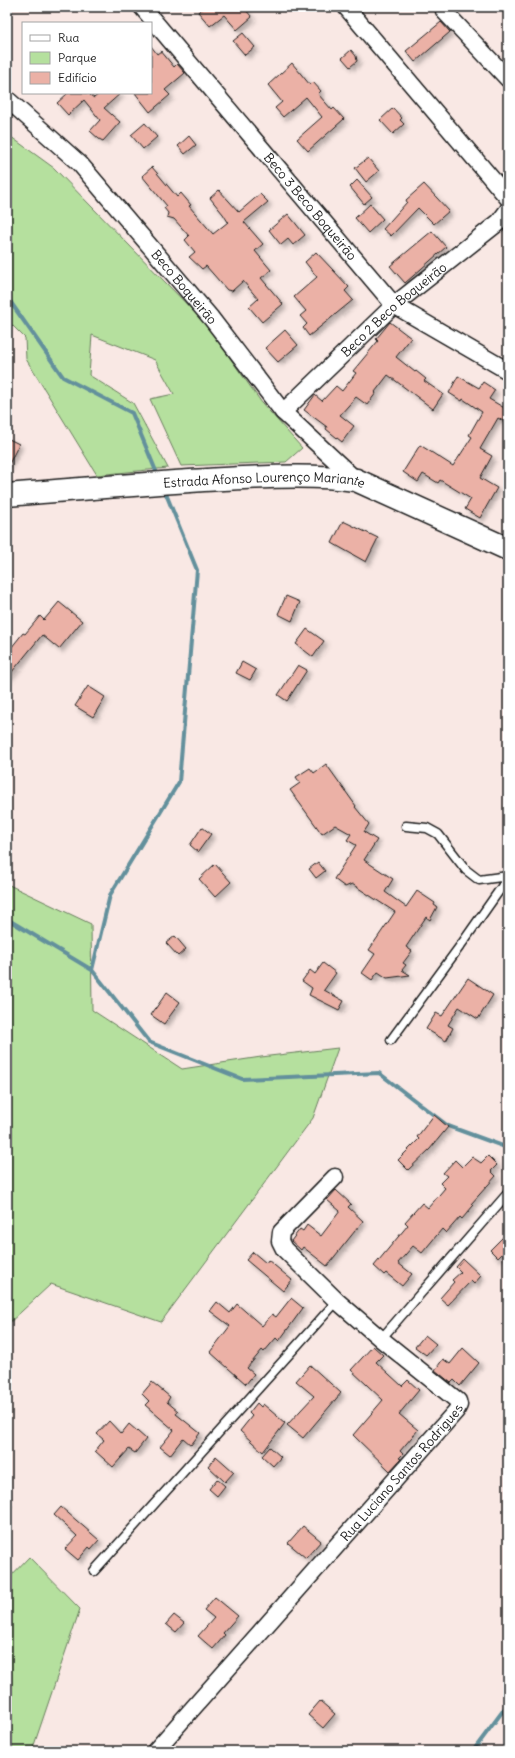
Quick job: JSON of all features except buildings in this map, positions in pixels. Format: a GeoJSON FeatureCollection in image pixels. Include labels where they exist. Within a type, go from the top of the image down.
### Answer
{"type":"FeatureCollection","features":[{"type":"Feature","properties":{"kind":"main road","name":"Estrada Afonso Lourenço Mariante"},"geometry":{"type":"LineString","coordinates":[[7,495],[173,482],[300,476],[331,477],[356,480],[508,548]]}},
{"type":"Feature","properties":{"kind":"street","name":"Beco 3 Beco Boqueirão"},"geometry":{"type":"LineString","coordinates":[[142,7],[394,305],[508,371]]}},
{"type":"Feature","properties":{"kind":"street"},"geometry":{"type":"LineString","coordinates":[[346,7],[508,198]]}},
{"type":"Feature","properties":{"kind":"street"},"geometry":{"type":"LineString","coordinates":[[444,11],[508,79]]}},
{"type":"Feature","properties":{"kind":"street","name":"Beco Boqueirão"},"geometry":{"type":"LineString","coordinates":[[7,98],[80,164],[211,318],[283,412],[356,480]]}},
{"type":"Feature","properties":{"kind":"street","name":"Beco 2 Beco Boqueirão"},"geometry":{"type":"LineString","coordinates":[[283,412],[394,305],[499,222],[508,210]]}},
{"type":"Feature","properties":{"kind":"street","name":"Rua Luciano Santos Rodrigues"},"geometry":{"type":"LineString","coordinates":[[155,1751],[456,1411],[459,1405],[458,1400],[381,1339],[337,1301],[284,1249],[280,1241],[281,1232],[335,1177]]}},
{"type":"Feature","properties":{"kind":"lane"},"geometry":{"type":"LineString","coordinates":[[406,826],[427,828],[438,834],[466,870],[479,880],[508,877]]}},
{"type":"Feature","properties":{"kind":"lane"},"geometry":{"type":"LineString","coordinates":[[391,1040],[463,942],[508,877]]}},
{"type":"Feature","properties":{"kind":"lane"},"geometry":{"type":"LineString","coordinates":[[381,1339],[508,1193]]}},
{"type":"Feature","properties":{"kind":"lane"},"geometry":{"type":"LineString","coordinates":[[94,1572],[337,1301]]}},
{"type":"Feature","properties":{"kind":"green space"},"geometry":{"type":"Polygon","coordinates":[[[7,134],[54,168],[205,323],[262,403],[302,448],[286,462],[181,466],[150,399],[174,394],[155,360],[92,335],[89,375],[133,403],[168,468],[97,475],[26,359],[25,338],[7,320],[7,134]]]}},
{"type":"Feature","properties":{"kind":"green space"},"geometry":{"type":"Polygon","coordinates":[[[7,884],[91,924],[92,1010],[182,1069],[261,1057],[338,1048],[313,1118],[161,1322],[51,1284],[7,1325],[7,884]]]}},
{"type":"Feature","properties":{"kind":"green space"},"geometry":{"type":"Polygon","coordinates":[[[7,1483],[12,1507],[7,1513],[7,1483]]]}},
{"type":"Feature","properties":{"kind":"green space"},"geometry":{"type":"Polygon","coordinates":[[[29,1557],[80,1609],[32,1751],[7,1751],[7,1580],[29,1557]]]}},
{"type":"Feature","properties":{"kind":"waterway"},"geometry":{"type":"LineString","coordinates":[[7,297],[63,377],[132,413],[158,476]]}},
{"type":"Feature","properties":{"kind":"waterway"},"geometry":{"type":"LineString","coordinates":[[92,970],[110,895],[179,782],[197,570],[164,489]]}},
{"type":"Feature","properties":{"kind":"waterway"},"geometry":{"type":"LineString","coordinates":[[7,919],[92,970],[149,1042],[242,1079],[379,1073],[448,1126],[508,1148]]}},
{"type":"Feature","properties":{"kind":"waterway"},"geometry":{"type":"LineString","coordinates":[[473,1751],[508,1704]]}}]}
